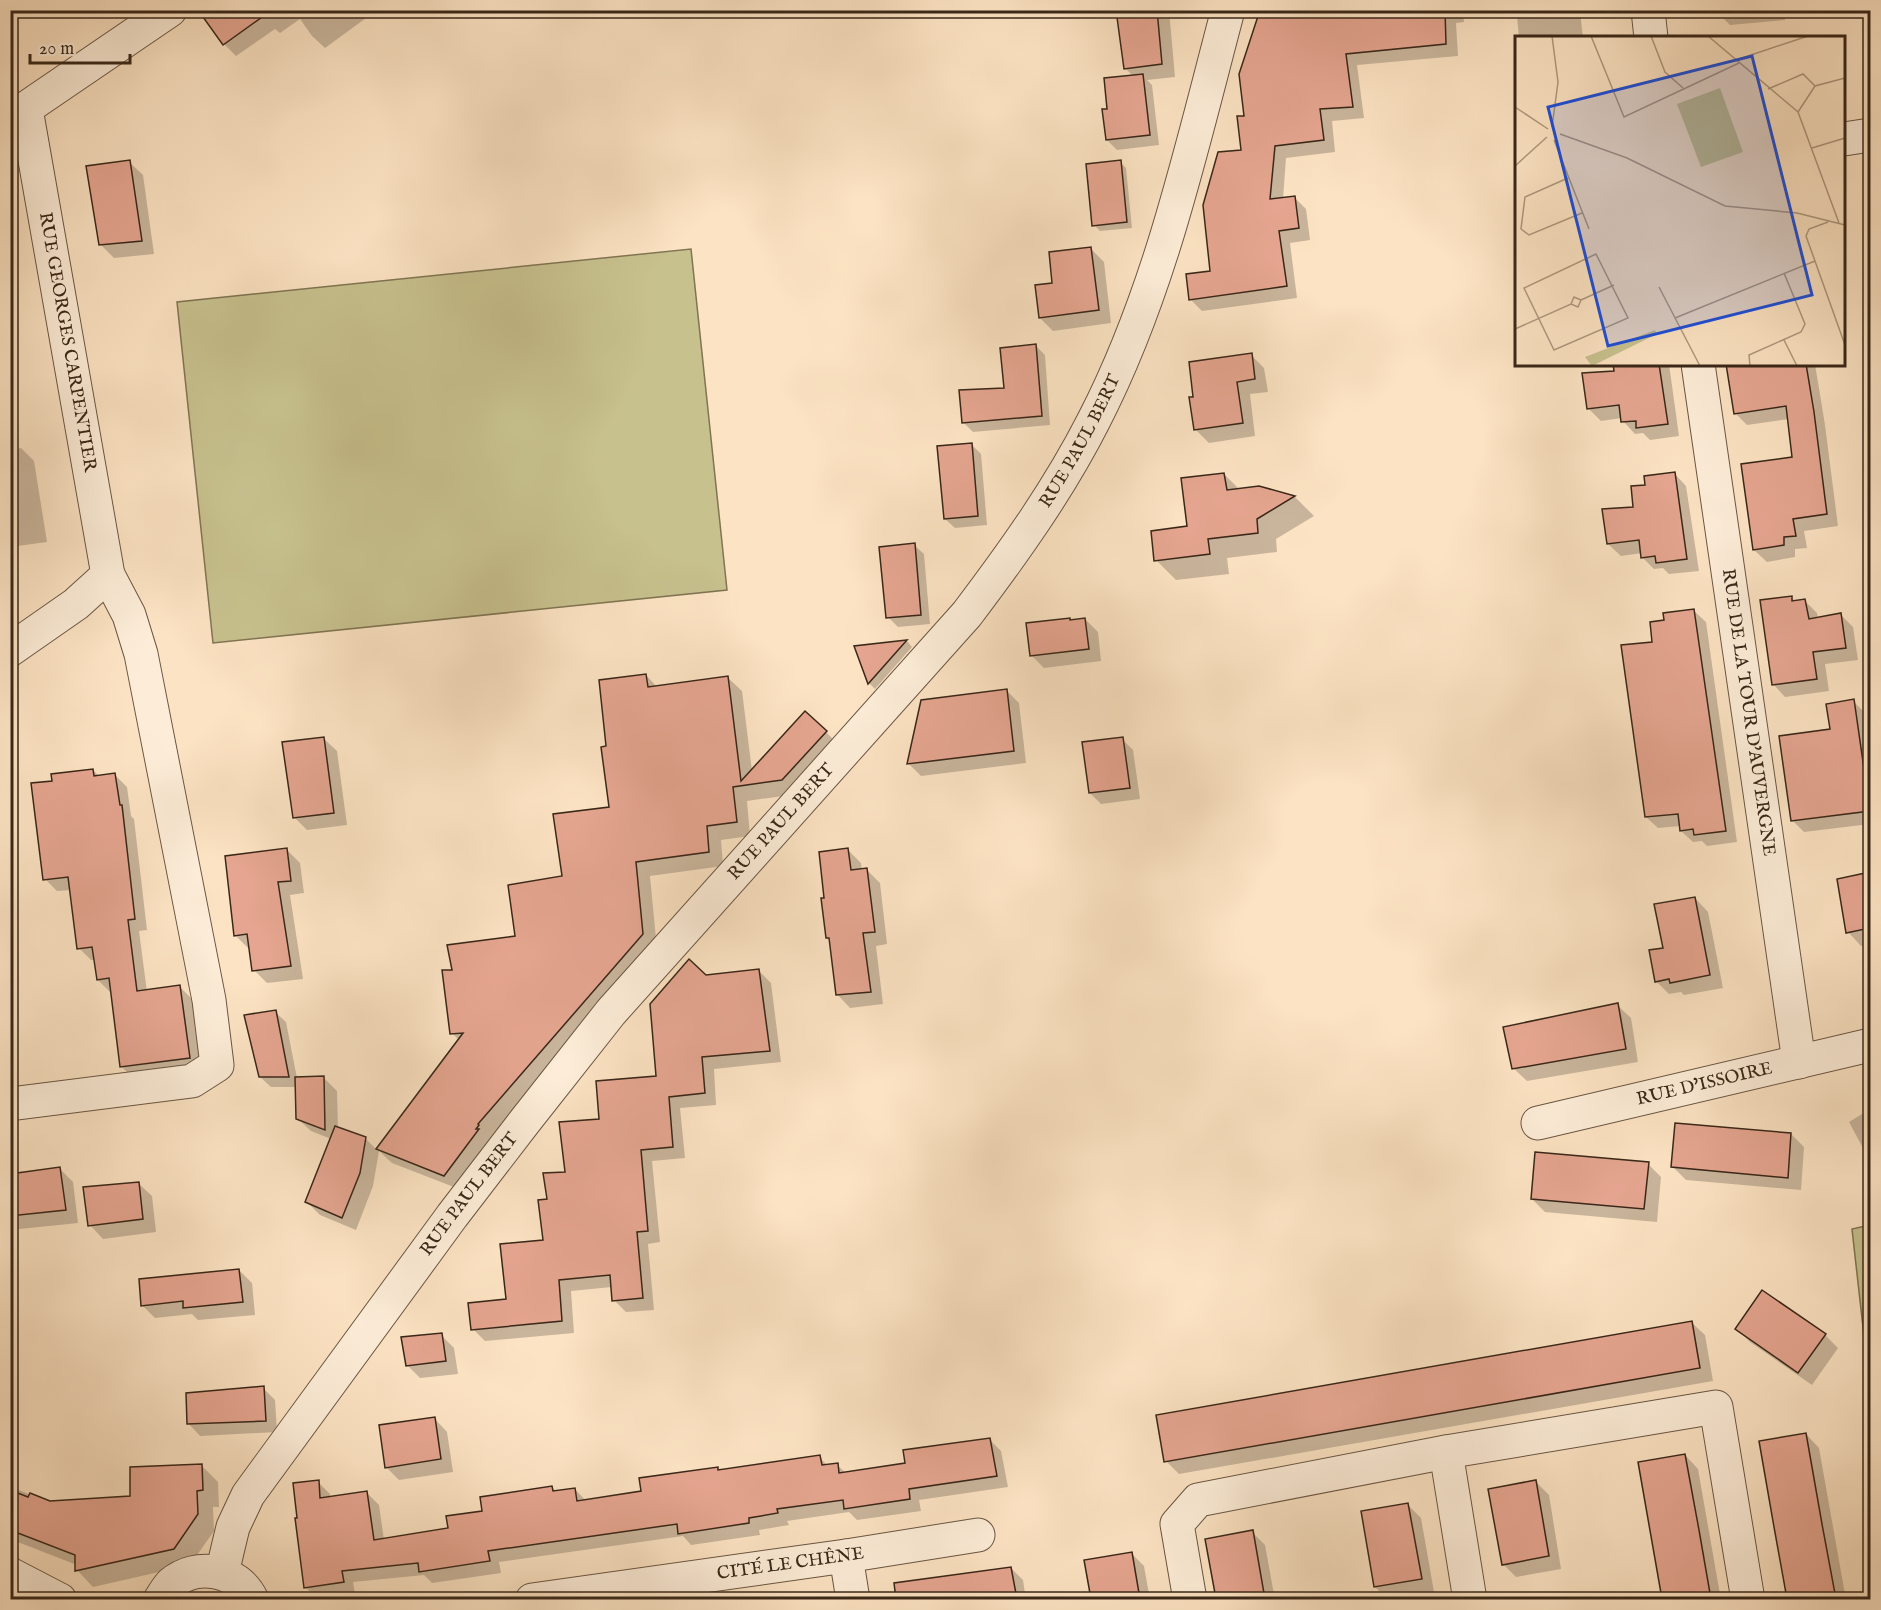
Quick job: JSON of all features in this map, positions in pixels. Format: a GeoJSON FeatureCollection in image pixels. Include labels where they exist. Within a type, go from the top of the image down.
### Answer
{"type":"FeatureCollection","features":[{"type":"Feature","properties":{"kind":"street"},"geometry":{"type":"LineString","coordinates":[[18,114],[170,10]]}},
{"type":"Feature","properties":{"kind":"street","name":"RUE PAUL BERT"},"geometry":{"type":"LineString","coordinates":[[222,1573],[233,1527],[248,1495],[452,1216],[611,1012],[967,614],[1014,552],[1062,479],[1108,391],[1142,311],[1169,227],[1228,10]]}},
{"type":"Feature","properties":{"kind":"street"},"geometry":{"type":"LineString","coordinates":[[1647,10],[1651,36]]}},
{"type":"Feature","properties":{"kind":"street","name":"RUE GEORGES CARPENTIER"},"geometry":{"type":"LineString","coordinates":[[10,1104],[192,1082],[217,1065],[209,1000],[141,654],[129,615],[108,575],[18,114]]}},
{"type":"Feature","properties":{"kind":"street"},"geometry":{"type":"LineString","coordinates":[[1845,139],[1870,135]]}},
{"type":"Feature","properties":{"kind":"street","name":"RUE DE LA TOUR D'AUVERGNE"},"geometry":{"type":"LineString","coordinates":[[1698,366],[1799,1062]]}},
{"type":"Feature","properties":{"kind":"street"},"geometry":{"type":"LineString","coordinates":[[10,650],[76,604],[108,575]]}},
{"type":"Feature","properties":{"kind":"street","name":"RUE D'ISSOIRE"},"geometry":{"type":"LineString","coordinates":[[1538,1123],[1870,1045]]}},
{"type":"Feature","properties":{"kind":"street"},"geometry":{"type":"LineString","coordinates":[[1190,1599],[1177,1524],[1198,1500],[1446,1452],[1716,1407],[1748,1599]]}},
{"type":"Feature","properties":{"kind":"street"},"geometry":{"type":"LineString","coordinates":[[1446,1452],[1470,1599]]}},
{"type":"Feature","properties":{"kind":"street","name":"CITÉ LE CHÊNE"},"geometry":{"type":"LineString","coordinates":[[532,1599],[566,1597],[846,1557],[978,1535]]}},
{"type":"Feature","properties":{"kind":"street"},"geometry":{"type":"LineString","coordinates":[[846,1557],[853,1599]]}},
{"type":"Feature","properties":{"kind":"street"},"geometry":{"type":"LineString","coordinates":[[160,1599],[171,1585],[186,1575],[204,1571],[222,1573],[237,1581],[252,1599]]}},
{"type":"Feature","properties":{"kind":"street"},"geometry":{"type":"LineString","coordinates":[[10,1574],[60,1599]]}},
{"type":"Feature","properties":{"kind":"shaded area"},"geometry":{"type":"Polygon","coordinates":[[[691,249],[727,590],[213,643],[177,302],[691,249]]]}},
{"type":"Feature","properties":{"kind":"shaded area"},"geometry":{"type":"Polygon","coordinates":[[[1870,1225],[1870,1390],[1852,1229],[1870,1225]]]}},
{"type":"Feature","properties":{"kind":"building"},"geometry":{"type":"Polygon","coordinates":[[[198,10],[272,10],[223,45],[198,10]]]}},
{"type":"Feature","properties":{"kind":"building"},"geometry":{"type":"Polygon","coordinates":[[[1116,10],[1157,10],[1162,64],[1124,69],[1116,10]]]}},
{"type":"Feature","properties":{"kind":"building"},"geometry":{"type":"Polygon","coordinates":[[[1260,10],[1445,10],[1446,44],[1346,54],[1353,107],[1320,109],[1324,140],[1275,146],[1270,199],[1295,196],[1299,228],[1279,231],[1287,286],[1189,300],[1186,274],[1210,271],[1203,205],[1218,152],[1241,150],[1237,116],[1244,116],[1239,74],[1260,10]]]}},
{"type":"Feature","properties":{"kind":"building"},"geometry":{"type":"Polygon","coordinates":[[[1143,74],[1150,135],[1106,140],[1102,109],[1107,109],[1104,78],[1143,74]]]}},
{"type":"Feature","properties":{"kind":"building"},"geometry":{"type":"Polygon","coordinates":[[[130,160],[142,241],[99,245],[86,166],[130,160]]]}},
{"type":"Feature","properties":{"kind":"building"},"geometry":{"type":"Polygon","coordinates":[[[1121,160],[1127,222],[1092,226],[1086,164],[1121,160]]]}},
{"type":"Feature","properties":{"kind":"building"},"geometry":{"type":"Polygon","coordinates":[[[1091,247],[1099,310],[1039,318],[1035,285],[1052,283],[1049,252],[1091,247]]]}},
{"type":"Feature","properties":{"kind":"building"},"geometry":{"type":"Polygon","coordinates":[[[1036,344],[1042,416],[962,423],[959,390],[1004,388],[1000,348],[1036,344]]]}},
{"type":"Feature","properties":{"kind":"building"},"geometry":{"type":"Polygon","coordinates":[[[1252,353],[1255,379],[1237,382],[1243,423],[1194,430],[1189,397],[1193,397],[1189,362],[1252,353]]]}},
{"type":"Feature","properties":{"kind":"building"},"geometry":{"type":"Polygon","coordinates":[[[1613,366],[1659,366],[1668,424],[1636,428],[1636,421],[1621,422],[1619,405],[1587,409],[1582,373],[1614,371],[1613,366]]]}},
{"type":"Feature","properties":{"kind":"building"},"geometry":{"type":"Polygon","coordinates":[[[1726,366],[1806,366],[1827,514],[1793,519],[1796,536],[1784,537],[1784,545],[1753,550],[1741,464],[1792,457],[1786,406],[1734,414],[1726,366]]]}},
{"type":"Feature","properties":{"kind":"building"},"geometry":{"type":"Polygon","coordinates":[[[972,443],[978,516],[944,519],[937,446],[972,443]]]}},
{"type":"Feature","properties":{"kind":"building"},"geometry":{"type":"Polygon","coordinates":[[[1675,472],[1687,559],[1656,563],[1655,556],[1641,558],[1639,540],[1607,544],[1602,509],[1633,507],[1631,486],[1645,485],[1644,476],[1675,472]]]}},
{"type":"Feature","properties":{"kind":"building"},"geometry":{"type":"Polygon","coordinates":[[[1224,473],[1227,490],[1259,486],[1295,496],[1257,519],[1258,533],[1208,539],[1210,554],[1154,561],[1151,531],[1187,526],[1181,478],[1224,473]]]}},
{"type":"Feature","properties":{"kind":"building"},"geometry":{"type":"Polygon","coordinates":[[[915,543],[921,615],[886,618],[879,547],[915,543]]]}},
{"type":"Feature","properties":{"kind":"building"},"geometry":{"type":"Polygon","coordinates":[[[1792,596],[1792,601],[1805,599],[1809,619],[1841,613],[1846,648],[1813,652],[1817,679],[1772,685],[1760,600],[1792,596]]]}},
{"type":"Feature","properties":{"kind":"building"},"geometry":{"type":"Polygon","coordinates":[[[1694,609],[1726,831],[1694,835],[1693,829],[1680,831],[1678,814],[1645,817],[1621,645],[1652,642],[1650,622],[1664,620],[1663,613],[1694,609]]]}},
{"type":"Feature","properties":{"kind":"building"},"geometry":{"type":"Polygon","coordinates":[[[1070,618],[1070,620],[1085,618],[1089,649],[1030,656],[1026,623],[1070,618]]]}},
{"type":"Feature","properties":{"kind":"building"},"geometry":{"type":"Polygon","coordinates":[[[907,640],[868,684],[854,646],[907,640]]]}},
{"type":"Feature","properties":{"kind":"building"},"geometry":{"type":"Polygon","coordinates":[[[646,674],[648,687],[728,676],[741,781],[805,711],[827,731],[782,780],[733,787],[737,822],[707,826],[709,852],[636,862],[643,934],[478,1124],[476,1129],[479,1129],[444,1176],[376,1149],[463,1033],[450,1034],[442,970],[452,970],[447,945],[515,936],[508,885],[562,876],[553,814],[609,807],[601,747],[606,746],[599,680],[646,674]]]}},
{"type":"Feature","properties":{"kind":"building"},"geometry":{"type":"Polygon","coordinates":[[[1007,689],[1014,751],[907,764],[921,700],[1007,689]]]}},
{"type":"Feature","properties":{"kind":"building"},"geometry":{"type":"Polygon","coordinates":[[[1854,699],[1870,811],[1791,821],[1779,736],[1830,729],[1826,704],[1854,699]]]}},
{"type":"Feature","properties":{"kind":"building"},"geometry":{"type":"Polygon","coordinates":[[[324,737],[334,813],[293,818],[282,742],[324,737]]]}},
{"type":"Feature","properties":{"kind":"building"},"geometry":{"type":"Polygon","coordinates":[[[1123,737],[1130,788],[1089,793],[1082,742],[1123,737]]]}},
{"type":"Feature","properties":{"kind":"building"},"geometry":{"type":"Polygon","coordinates":[[[93,769],[94,776],[115,773],[120,805],[122,805],[135,919],[128,920],[137,991],[180,985],[190,1058],[120,1067],[109,978],[97,980],[92,947],[77,949],[68,877],[43,880],[31,783],[52,781],[51,774],[93,769]]]}},
{"type":"Feature","properties":{"kind":"building"},"geometry":{"type":"Polygon","coordinates":[[[287,848],[291,881],[278,882],[291,966],[252,971],[247,934],[234,936],[225,856],[287,848]]]}},
{"type":"Feature","properties":{"kind":"building"},"geometry":{"type":"Polygon","coordinates":[[[848,848],[851,870],[867,868],[875,932],[863,933],[871,992],[836,995],[821,898],[824,898],[819,852],[848,848]]]}},
{"type":"Feature","properties":{"kind":"building"},"geometry":{"type":"Polygon","coordinates":[[[1870,872],[1870,928],[1846,933],[1837,879],[1870,872]]]}},
{"type":"Feature","properties":{"kind":"building"},"geometry":{"type":"Polygon","coordinates":[[[1695,897],[1710,975],[1670,983],[1669,979],[1655,982],[1649,950],[1663,948],[1654,904],[1695,897]]]}},
{"type":"Feature","properties":{"kind":"building"},"geometry":{"type":"Polygon","coordinates":[[[689,959],[706,975],[759,969],[770,1051],[702,1057],[705,1093],[669,1097],[673,1147],[641,1150],[648,1231],[637,1232],[643,1298],[612,1301],[610,1275],[559,1280],[562,1321],[471,1330],[468,1303],[506,1299],[500,1244],[543,1240],[538,1200],[547,1199],[543,1173],[565,1172],[559,1122],[599,1119],[596,1081],[656,1076],[650,1004],[689,959]]]}},
{"type":"Feature","properties":{"kind":"building"},"geometry":{"type":"Polygon","coordinates":[[[1618,1003],[1626,1049],[1512,1069],[1503,1027],[1618,1003]]]}},
{"type":"Feature","properties":{"kind":"building"},"geometry":{"type":"Polygon","coordinates":[[[276,1010],[289,1077],[259,1077],[244,1015],[276,1010]]]}},
{"type":"Feature","properties":{"kind":"building"},"geometry":{"type":"Polygon","coordinates":[[[324,1076],[325,1130],[296,1119],[295,1077],[324,1076]]]}},
{"type":"Feature","properties":{"kind":"building"},"geometry":{"type":"Polygon","coordinates":[[[1675,1123],[1791,1133],[1788,1178],[1671,1167],[1675,1123]]]}},
{"type":"Feature","properties":{"kind":"building"},"geometry":{"type":"Polygon","coordinates":[[[335,1126],[366,1137],[360,1173],[342,1218],[305,1202],[335,1126]]]}},
{"type":"Feature","properties":{"kind":"building"},"geometry":{"type":"Polygon","coordinates":[[[1535,1152],[1649,1162],[1644,1209],[1531,1199],[1535,1152]]]}},
{"type":"Feature","properties":{"kind":"building"},"geometry":{"type":"Polygon","coordinates":[[[60,1167],[66,1210],[10,1216],[10,1174],[60,1167]]]}},
{"type":"Feature","properties":{"kind":"building"},"geometry":{"type":"Polygon","coordinates":[[[139,1182],[143,1219],[88,1226],[83,1187],[139,1182]]]}},
{"type":"Feature","properties":{"kind":"building"},"geometry":{"type":"Polygon","coordinates":[[[239,1269],[243,1302],[183,1308],[183,1301],[141,1306],[139,1279],[239,1269]]]}},
{"type":"Feature","properties":{"kind":"building"},"geometry":{"type":"Polygon","coordinates":[[[1762,1290],[1826,1334],[1798,1373],[1735,1329],[1762,1290]]]}},
{"type":"Feature","properties":{"kind":"building"},"geometry":{"type":"Polygon","coordinates":[[[1692,1321],[1700,1368],[1164,1462],[1156,1415],[1692,1321]]]}},
{"type":"Feature","properties":{"kind":"building"},"geometry":{"type":"Polygon","coordinates":[[[442,1333],[446,1361],[406,1366],[401,1337],[442,1333]]]}},
{"type":"Feature","properties":{"kind":"building"},"geometry":{"type":"Polygon","coordinates":[[[264,1386],[266,1421],[187,1424],[186,1393],[264,1386]]]}},
{"type":"Feature","properties":{"kind":"building"},"geometry":{"type":"Polygon","coordinates":[[[435,1417],[441,1459],[385,1468],[379,1425],[435,1417]]]}},
{"type":"Feature","properties":{"kind":"building"},"geometry":{"type":"Polygon","coordinates":[[[1806,1433],[1836,1599],[1787,1599],[1759,1441],[1806,1433]]]}},
{"type":"Feature","properties":{"kind":"building"},"geometry":{"type":"Polygon","coordinates":[[[990,1438],[997,1476],[909,1489],[910,1499],[844,1509],[843,1500],[777,1509],[778,1513],[749,1518],[749,1523],[678,1534],[677,1524],[488,1551],[490,1561],[419,1572],[418,1563],[342,1571],[344,1582],[304,1588],[293,1483],[319,1480],[320,1498],[367,1491],[374,1540],[448,1528],[446,1516],[482,1511],[480,1497],[552,1486],[553,1491],[575,1488],[577,1501],[641,1491],[639,1478],[718,1467],[718,1470],[820,1455],[822,1465],[838,1463],[839,1473],[905,1463],[903,1450],[990,1438]]]}},
{"type":"Feature","properties":{"kind":"building"},"geometry":{"type":"Polygon","coordinates":[[[1685,1454],[1711,1599],[1662,1599],[1638,1462],[1685,1454]]]}},
{"type":"Feature","properties":{"kind":"building"},"geometry":{"type":"Polygon","coordinates":[[[202,1464],[203,1490],[197,1491],[198,1514],[174,1549],[75,1571],[75,1555],[10,1530],[10,1490],[28,1497],[30,1493],[50,1501],[130,1496],[130,1467],[202,1464]]]}},
{"type":"Feature","properties":{"kind":"building"},"geometry":{"type":"Polygon","coordinates":[[[1536,1480],[1549,1556],[1502,1565],[1488,1489],[1536,1480]]]}},
{"type":"Feature","properties":{"kind":"building"},"geometry":{"type":"Polygon","coordinates":[[[1408,1503],[1422,1579],[1374,1587],[1361,1511],[1408,1503]]]}},
{"type":"Feature","properties":{"kind":"building"},"geometry":{"type":"Polygon","coordinates":[[[1253,1530],[1265,1599],[1216,1599],[1205,1539],[1253,1530]]]}},
{"type":"Feature","properties":{"kind":"building"},"geometry":{"type":"Polygon","coordinates":[[[1132,1552],[1140,1599],[1091,1599],[1084,1560],[1132,1552]]]}},
{"type":"Feature","properties":{"kind":"building"},"geometry":{"type":"Polygon","coordinates":[[[1011,1567],[1017,1599],[896,1599],[894,1583],[1011,1567]]]}}]}
